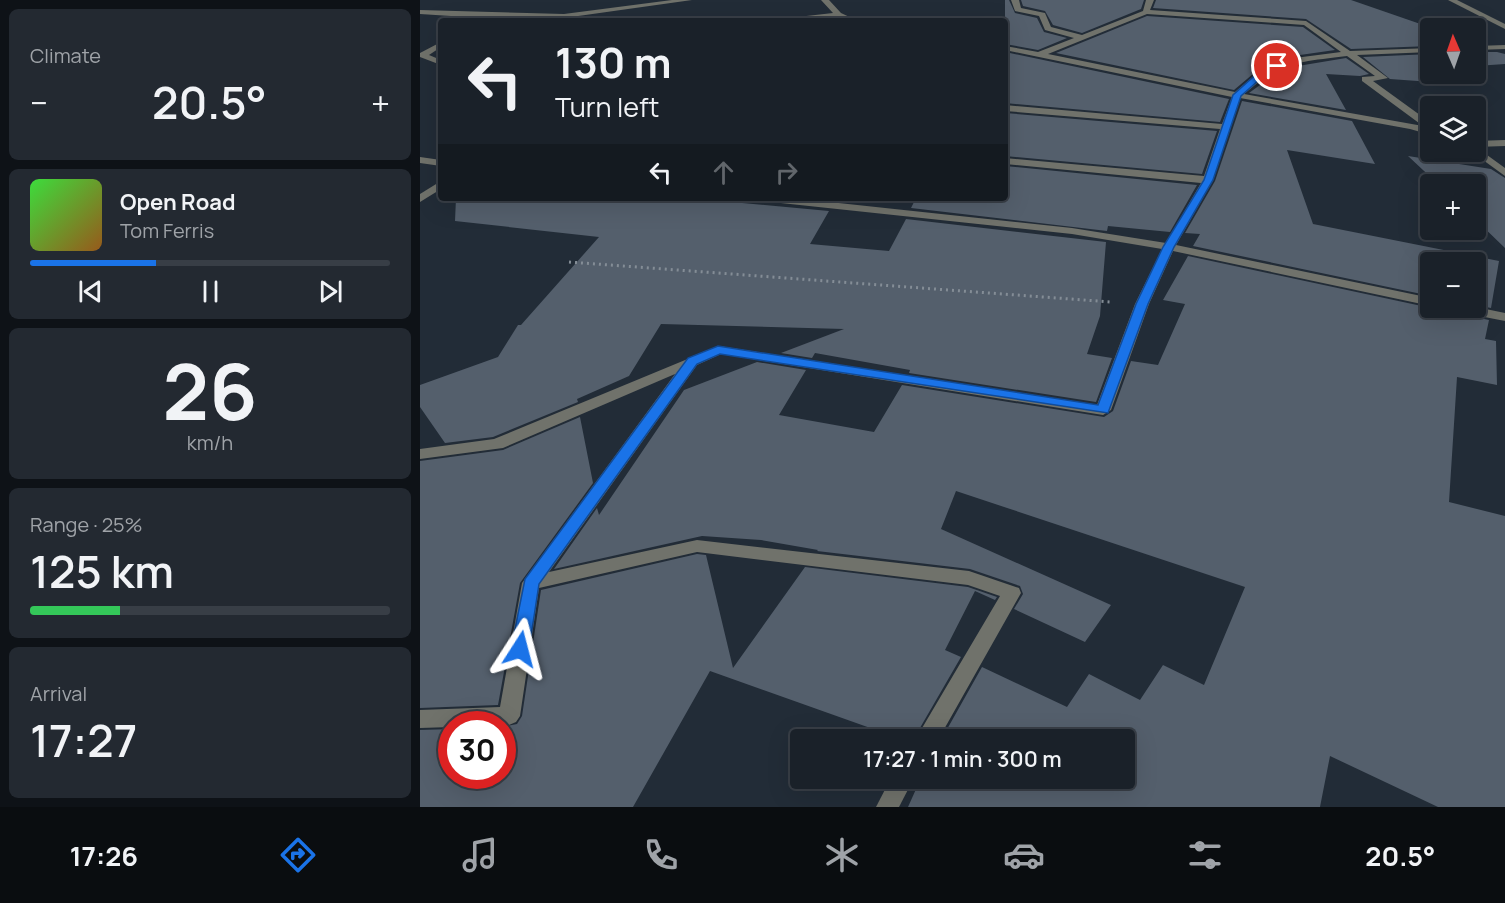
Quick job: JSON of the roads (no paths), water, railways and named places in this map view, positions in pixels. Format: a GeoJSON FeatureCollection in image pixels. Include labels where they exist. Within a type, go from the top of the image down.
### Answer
{"type":"FeatureCollection","features":[{"type":"Feature","properties":{"kind":"street"},"geometry":{"type":"LineString","coordinates":[[420,12],[456,17],[564,16],[653,2],[688,0]]}},
{"type":"Feature","properties":{"kind":"street"},"geometry":{"type":"LineString","coordinates":[[825,0],[838,15]]}},
{"type":"Feature","properties":{"kind":"street"},"geometry":{"type":"LineString","coordinates":[[1015,0],[1018,9],[1042,15],[1048,28],[1080,37]]}},
{"type":"Feature","properties":{"kind":"street"},"geometry":{"type":"LineString","coordinates":[[1146,12],[1150,0]]}},
{"type":"Feature","properties":{"kind":"street"},"geometry":{"type":"LineString","coordinates":[[1452,0],[1505,27]]}},
{"type":"Feature","properties":{"kind":"street"},"geometry":{"type":"LineString","coordinates":[[1041,54],[1146,12],[1306,23],[1384,78],[1365,79],[1420,122]]}},
{"type":"Feature","properties":{"kind":"street"},"geometry":{"type":"LineString","coordinates":[[511,18],[522,15]]}},
{"type":"Feature","properties":{"kind":"street"},"geometry":{"type":"LineString","coordinates":[[802,18],[838,15],[846,18]]}},
{"type":"Feature","properties":{"kind":"street"},"geometry":{"type":"LineString","coordinates":[[422,56],[438,45]]}},
{"type":"Feature","properties":{"kind":"street"},"geometry":{"type":"LineString","coordinates":[[1486,48],[1505,47]]}},
{"type":"Feature","properties":{"kind":"street"},"geometry":{"type":"LineString","coordinates":[[1008,48],[1237,95],[1420,128]]}},
{"type":"Feature","properties":{"kind":"street"},"geometry":{"type":"LineString","coordinates":[[420,454],[497,444],[718,350],[1103,410],[1142,304],[1169,247],[1208,180],[1237,95],[1264,72],[1290,61],[1349,53],[1420,50]]}},
{"type":"Feature","properties":{"kind":"street"},"geometry":{"type":"LineString","coordinates":[[422,56],[438,62]]}},
{"type":"Feature","properties":{"kind":"street"},"geometry":{"type":"LineString","coordinates":[[1008,108],[1226,127]]}},
{"type":"Feature","properties":{"kind":"street"},"geometry":{"type":"LineString","coordinates":[[1486,144],[1505,143]]}},
{"type":"Feature","properties":{"kind":"street"},"geometry":{"type":"LineString","coordinates":[[1486,158],[1505,173]]}},
{"type":"Feature","properties":{"kind":"street"},"geometry":{"type":"LineString","coordinates":[[420,160],[438,163]]}},
{"type":"Feature","properties":{"kind":"street"},"geometry":{"type":"LineString","coordinates":[[1008,161],[1208,180]]}},
{"type":"Feature","properties":{"kind":"street"},"geometry":{"type":"LineString","coordinates":[[420,199],[438,186]]}},
{"type":"Feature","properties":{"kind":"street"},"geometry":{"type":"LineString","coordinates":[[789,201],[1072,231],[1169,247],[1420,300]]}},
{"type":"Feature","properties":{"kind":"street"},"geometry":{"type":"LineString","coordinates":[[1486,313],[1505,317]]}},
{"type":"Feature","properties":{"kind":"street"},"geometry":{"type":"LineString","coordinates":[[420,719],[509,716],[531,583],[693,361]]}},
{"type":"Feature","properties":{"kind":"street"},"geometry":{"type":"LineString","coordinates":[[531,583],[697,546],[969,578],[1012,593],[932,729]]}},
{"type":"Feature","properties":{"kind":"street"},"geometry":{"type":"LineString","coordinates":[[887,807],[897,789]]}}]}
